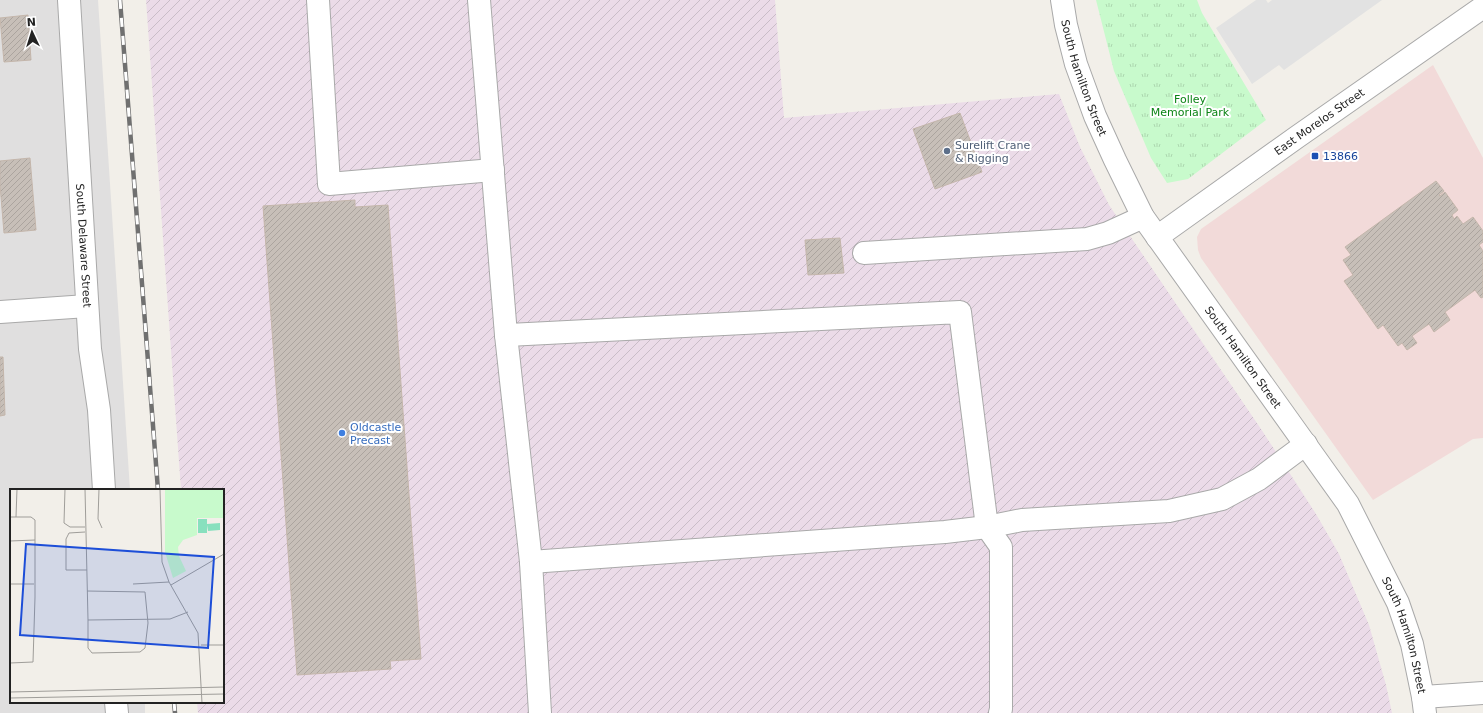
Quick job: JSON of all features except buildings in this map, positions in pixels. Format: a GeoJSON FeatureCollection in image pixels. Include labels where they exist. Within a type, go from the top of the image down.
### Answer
{"type":"FeatureCollection","features":[{"type":"Feature","properties":{"kind":"street","name":"South Delaware Street"},"geometry":{"type":"LineString","coordinates":[[69,0],[90,349],[99,410],[104,489]]}},
{"type":"Feature","properties":{"kind":"street"},"geometry":{"type":"LineString","coordinates":[[318,0],[329,184],[493,170]]}},
{"type":"Feature","properties":{"kind":"street"},"geometry":{"type":"LineString","coordinates":[[479,0],[506,335],[530,562],[540,713]]}},
{"type":"Feature","properties":{"kind":"street","name":"South Hamilton Street"},"geometry":{"type":"LineString","coordinates":[[1062,0],[1066,25],[1076,64],[1095,116],[1114,160],[1143,217],[1348,504],[1398,603],[1412,644],[1424,705]]}},
{"type":"Feature","properties":{"kind":"street","name":"East Morelos Street"},"geometry":{"type":"LineString","coordinates":[[1157,237],[1297,137],[1483,8]]}},
{"type":"Feature","properties":{"kind":"street"},"geometry":{"type":"LineString","coordinates":[[864,253],[1087,239],[1108,233],[1143,217]]}},
{"type":"Feature","properties":{"kind":"street"},"geometry":{"type":"LineString","coordinates":[[0,312],[87,306]]}},
{"type":"Feature","properties":{"kind":"street"},"geometry":{"type":"LineString","coordinates":[[506,335],[960,312],[986,527],[1001,547],[1000,713]]}},
{"type":"Feature","properties":{"kind":"street"},"geometry":{"type":"LineString","coordinates":[[530,562],[945,532],[986,527],[1022,520],[1169,511],[1222,499],[1259,479],[1306,444]]}},
{"type":"Feature","properties":{"kind":"street"},"geometry":{"type":"LineString","coordinates":[[1424,705],[1483,692]]}},
{"type":"Feature","properties":{"kind":"street"},"geometry":{"type":"LineString","coordinates":[[116,703],[117,713]]}},
{"type":"Feature","properties":{"kind":"shaded area"},"geometry":{"type":"Polygon","coordinates":[[[0,0],[98,0],[130,489],[10,489],[10,703],[145,703],[145,713],[0,713],[0,0]]]}},
{"type":"Feature","properties":{"kind":"shaded area"},"geometry":{"type":"Polygon","coordinates":[[[146,0],[775,0],[784,118],[1059,94],[1080,147],[1109,205],[1263,432],[1316,514],[1339,554],[1369,625],[1386,685],[1392,713],[198,713],[197,703],[224,703],[224,489],[181,489],[146,0]]]}},
{"type":"Feature","properties":{"kind":"shaded area"},"geometry":{"type":"Polygon","coordinates":[[[1256,0],[1266,0],[1268,3],[1272,0],[1382,0],[1284,70],[1279,65],[1252,84],[1216,28],[1256,0]]]}},
{"type":"Feature","properties":{"kind":"shaded area"},"geometry":{"type":"Polygon","coordinates":[[[1433,65],[1483,158],[1483,438],[1473,439],[1373,500],[1201,258],[1198,250],[1197,237],[1201,229],[1433,65]]]}},
{"type":"Feature","properties":{"kind":"green space","name":"Folley Memorial Park"},"geometry":{"type":"Polygon","coordinates":[[[1096,0],[1197,0],[1202,13],[1266,120],[1188,179],[1167,183],[1151,158],[1114,71],[1096,0]]]}},
{"type":"Feature","properties":{"kind":"railway"},"geometry":{"type":"LineString","coordinates":[[120,0],[158,489]]}},
{"type":"Feature","properties":{"kind":"railway"},"geometry":{"type":"LineString","coordinates":[[174,703],[175,713]]}},
{"type":"Feature","properties":{"kind":"place","name":"Surelift Crane & Rigging"},"geometry":{"type":"Point","coordinates":[947,151]}},
{"type":"Feature","properties":{"kind":"place","name":"13866"},"geometry":{"type":"Point","coordinates":[1315,156]}},
{"type":"Feature","properties":{"kind":"place","name":"Oldcastle Precast"},"geometry":{"type":"Point","coordinates":[342,433]}}]}
